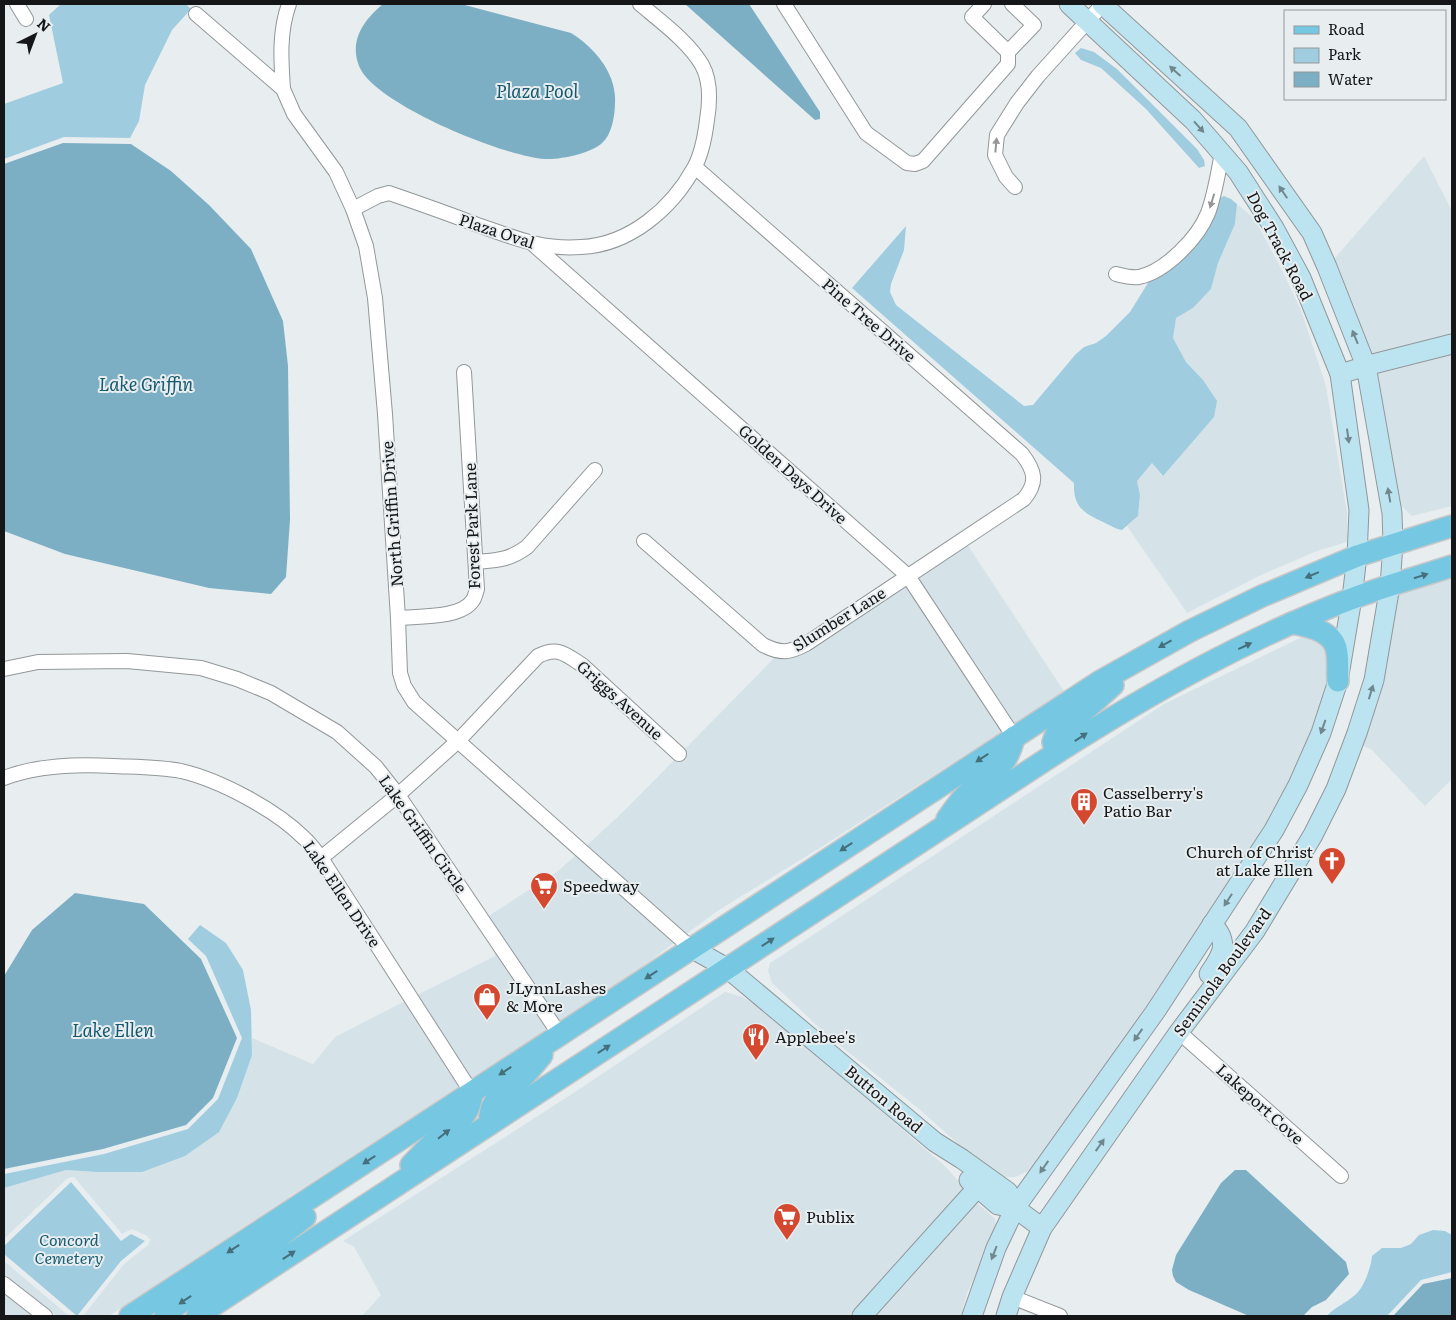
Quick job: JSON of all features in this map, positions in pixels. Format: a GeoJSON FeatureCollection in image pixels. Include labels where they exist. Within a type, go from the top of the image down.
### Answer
{"type":"FeatureCollection","features":[{"type":"Feature","properties":{"kind":"main road","name":"Dog Track Road"},"geometry":{"type":"LineString","coordinates":[[1069,4],[1193,120],[1222,153],[1254,196],[1301,278],[1340,374],[1359,510],[1357,556]]}},
{"type":"Feature","properties":{"kind":"main road","name":"Dog Track Road"},"geometry":{"type":"LineString","coordinates":[[1102,4],[1238,128],[1312,233],[1366,366],[1392,513],[1393,544]]}},
{"type":"Feature","properties":{"kind":"main road"},"geometry":{"type":"LineString","coordinates":[[1340,374],[1452,344]]}},
{"type":"Feature","properties":{"kind":"main road"},"geometry":{"type":"LineString","coordinates":[[130,1316],[1099,682],[1190,631],[1259,598],[1357,556],[1452,526]]}},
{"type":"Feature","properties":{"kind":"main road","name":"Seminola Boulevard"},"geometry":{"type":"LineString","coordinates":[[1006,1316],[1012,1296],[1042,1228],[1179,1032],[1255,931],[1313,835],[1336,789],[1374,680],[1390,586],[1393,544]]}},
{"type":"Feature","properties":{"kind":"main road","name":"Seminola Boulevard"},"geometry":{"type":"LineString","coordinates":[[972,1316],[996,1248],[1015,1208],[1154,1012],[1274,830],[1298,785],[1321,733],[1338,681],[1357,556]]}},
{"type":"Feature","properties":{"kind":"main road"},"geometry":{"type":"LineString","coordinates":[[197,1316],[1056,753],[1160,689],[1210,662],[1352,598],[1452,566]]}},
{"type":"Feature","properties":{"kind":"main road"},"geometry":{"type":"LineString","coordinates":[[1292,624],[1313,627],[1327,636],[1336,647],[1338,681]]}},
{"type":"Feature","properties":{"kind":"main road"},"geometry":{"type":"LineString","coordinates":[[1056,753],[1053,742],[1060,729],[1094,703],[1142,657]]}},
{"type":"Feature","properties":{"kind":"main road"},"geometry":{"type":"LineString","coordinates":[[938,831],[966,795],[1004,762],[1011,752],[1014,737]]}},
{"type":"Feature","properties":{"kind":"main road"},"geometry":{"type":"LineString","coordinates":[[1179,1032],[1179,1021],[1183,1011],[1222,953],[1221,934],[1212,924]]}},
{"type":"Feature","properties":{"kind":"main road","name":"Button Road"},"geometry":{"type":"LineString","coordinates":[[691,948],[727,968],[935,1142],[1008,1192],[1015,1208]]}},
{"type":"Feature","properties":{"kind":"main road"},"geometry":{"type":"LineString","coordinates":[[490,1124],[489,1113],[493,1104],[524,1076],[560,1035]]}},
{"type":"Feature","properties":{"kind":"main road"},"geometry":{"type":"LineString","coordinates":[[384,1192],[432,1143],[458,1123],[467,1113],[472,1093]]}},
{"type":"Feature","properties":{"kind":"main road","name":"Button Road"},"geometry":{"type":"LineString","coordinates":[[935,1142],[954,1167],[998,1205],[1015,1208],[1042,1228]]}},
{"type":"Feature","properties":{"kind":"main road"},"geometry":{"type":"LineString","coordinates":[[166,1316],[177,1305],[290,1228],[310,1212],[332,1184]]}},
{"type":"Feature","properties":{"kind":"main road"},"geometry":{"type":"LineString","coordinates":[[862,1316],[977,1188]]}},
{"type":"Feature","properties":{"kind":"street"},"geometry":{"type":"LineString","coordinates":[[17,4],[26,19]]}},
{"type":"Feature","properties":{"kind":"street"},"geometry":{"type":"LineString","coordinates":[[284,89],[281,49],[284,17],[289,4]]}},
{"type":"Feature","properties":{"kind":"street","name":"Plaza Oval"},"geometry":{"type":"LineString","coordinates":[[353,209],[378,196],[390,193],[534,245],[564,248],[584,247],[615,240],[631,233],[648,222],[678,192],[695,166],[704,140],[709,109],[708,84],[702,66],[690,49],[640,4]]}},
{"type":"Feature","properties":{"kind":"street"},"geometry":{"type":"LineString","coordinates":[[784,4],[866,133],[907,162],[915,164],[923,161],[1008,64],[1008,52],[1034,25],[1012,4]]}},
{"type":"Feature","properties":{"kind":"street"},"geometry":{"type":"LineString","coordinates":[[984,4],[972,17],[1008,52]]}},
{"type":"Feature","properties":{"kind":"street"},"geometry":{"type":"LineString","coordinates":[[1015,187],[1006,177],[995,155],[997,135],[1017,103],[1038,76],[1102,4]]}},
{"type":"Feature","properties":{"kind":"street","name":"North Griffin Drive"},"geometry":{"type":"LineString","coordinates":[[196,14],[284,89],[294,114],[336,172],[353,209],[366,246],[376,298],[385,414],[400,673],[404,686],[414,702],[691,948]]}},
{"type":"Feature","properties":{"kind":"street"},"geometry":{"type":"LineString","coordinates":[[1116,274],[1130,278],[1140,277],[1156,269],[1177,255],[1201,228],[1213,198],[1222,153]]}},
{"type":"Feature","properties":{"kind":"street","name":"Pine Tree Drive"},"geometry":{"type":"LineString","coordinates":[[695,166],[1022,454],[1032,466],[1034,478]]}},
{"type":"Feature","properties":{"kind":"street","name":"Golden Days Drive"},"geometry":{"type":"LineString","coordinates":[[534,245],[908,576],[1014,737]]}},
{"type":"Feature","properties":{"kind":"street","name":"Forest Park Lane"},"geometry":{"type":"LineString","coordinates":[[398,618],[453,613],[464,609],[474,600],[477,589],[464,372]]}},
{"type":"Feature","properties":{"kind":"street"},"geometry":{"type":"LineString","coordinates":[[476,562],[502,560],[515,556],[527,547],[595,470]]}},
{"type":"Feature","properties":{"kind":"street","name":"Slumber Lane"},"geometry":{"type":"LineString","coordinates":[[644,541],[763,645],[773,650],[785,652],[806,644],[1024,500],[1031,491],[1034,478]]}},
{"type":"Feature","properties":{"kind":"street","name":"Griggs Avenue"},"geometry":{"type":"LineString","coordinates":[[458,741],[538,656],[548,651],[557,651],[569,656],[582,665],[679,754]]}},
{"type":"Feature","properties":{"kind":"street","name":"Lake Griffin Circle"},"geometry":{"type":"LineString","coordinates":[[4,669],[38,662],[127,661],[201,668],[271,692],[336,732],[376,766],[398,794],[560,1035]]}},
{"type":"Feature","properties":{"kind":"street"},"geometry":{"type":"LineString","coordinates":[[321,858],[458,741]]}},
{"type":"Feature","properties":{"kind":"street","name":"Lake Ellen Drive"},"geometry":{"type":"LineString","coordinates":[[4,778],[19,772],[86,764],[181,771],[219,784],[281,818],[304,838],[321,858],[472,1093]]}},
{"type":"Feature","properties":{"kind":"street","name":"Lakeport Cove"},"geometry":{"type":"LineString","coordinates":[[1179,1032],[1341,1176]]}},
{"type":"Feature","properties":{"kind":"street"},"geometry":{"type":"LineString","coordinates":[[4,1284],[45,1316]]}},
{"type":"Feature","properties":{"kind":"street"},"geometry":{"type":"LineString","coordinates":[[1012,1296],[1060,1316]]}},
{"type":"Feature","properties":{"kind":"shaded area"},"geometry":{"type":"Polygon","coordinates":[[[1424,156],[1452,211],[1452,338],[1366,366],[1327,267],[1424,156]]]}},
{"type":"Feature","properties":{"kind":"shaded area"},"geometry":{"type":"Polygon","coordinates":[[[1237,204],[1254,218],[1281,268],[1301,310],[1326,386],[1347,512],[1347,542],[1317,551],[1261,575],[1187,613],[1127,526],[1138,516],[1140,495],[1136,481],[1152,463],[1162,476],[1203,380],[1186,362],[1173,338],[1175,318],[1193,308],[1211,289],[1218,263],[1235,224],[1237,204]]]}},
{"type":"Feature","properties":{"kind":"shaded area"},"geometry":{"type":"Polygon","coordinates":[[[1452,350],[1452,506],[1412,516],[1397,502],[1376,369],[1452,350]]]}},
{"type":"Feature","properties":{"kind":"shaded area"},"geometry":{"type":"Polygon","coordinates":[[[967,544],[1064,691],[1014,724],[916,577],[967,544]]]}},
{"type":"Feature","properties":{"kind":"shaded area"},"geometry":{"type":"Polygon","coordinates":[[[1452,572],[1452,779],[1425,806],[1371,749],[1357,744],[1394,589],[1452,572]]]}},
{"type":"Feature","properties":{"kind":"shaded area"},"geometry":{"type":"Polygon","coordinates":[[[906,585],[1003,731],[719,910],[686,934],[586,846],[624,811],[675,759],[679,763],[688,753],[684,750],[775,657],[906,585]]]}},
{"type":"Feature","properties":{"kind":"shaded area"},"geometry":{"type":"Polygon","coordinates":[[[1308,634],[1330,650],[1331,675],[1316,725],[1287,794],[1237,876],[1164,979],[1078,1110],[1036,1168],[1015,1177],[1001,1177],[982,1165],[919,1109],[827,1035],[772,983],[768,971],[770,963],[1164,704],[1308,634]]]}},
{"type":"Feature","properties":{"kind":"shaded area"},"geometry":{"type":"Polygon","coordinates":[[[576,855],[675,942],[633,974],[559,1022],[490,919],[490,915],[558,871],[576,855]]]}},
{"type":"Feature","properties":{"kind":"shaded area"},"geometry":{"type":"Polygon","coordinates":[[[494,949],[548,1029],[471,1079],[417,995],[495,956],[494,949]]]}},
{"type":"Feature","properties":{"kind":"shaded area"},"geometry":{"type":"Polygon","coordinates":[[[725,992],[743,997],[765,1011],[945,1166],[967,1191],[855,1316],[362,1316],[381,1295],[354,1247],[343,1241],[578,1090],[725,992]]]}},
{"type":"Feature","properties":{"kind":"shaded area"},"geometry":{"type":"Polygon","coordinates":[[[405,1001],[460,1086],[109,1316],[83,1316],[124,1264],[148,1245],[150,1240],[147,1236],[132,1229],[122,1234],[74,1177],[68,1178],[4,1239],[4,1188],[66,1170],[97,1172],[185,1156],[252,1055],[252,1038],[313,1064],[335,1037],[405,1001]]]}},
{"type":"Feature","properties":{"kind":"shaded area"},"geometry":{"type":"Polygon","coordinates":[[[974,1200],[995,1219],[997,1232],[967,1293],[961,1316],[870,1316],[974,1200]]]}},
{"type":"Feature","properties":{"kind":"shaded area"},"geometry":{"type":"Polygon","coordinates":[[[4,1261],[69,1316],[57,1316],[5,1276],[4,1261]]]}},
{"type":"Feature","properties":{"kind":"shaded area"},"geometry":{"type":"Polygon","coordinates":[[[4,1292],[31,1315],[33,1316],[4,1316],[4,1292]]]}},
{"type":"Feature","properties":{"kind":"green space"},"geometry":{"type":"Polygon","coordinates":[[[61,4],[186,4],[191,9],[172,30],[145,85],[139,121],[130,138],[64,137],[4,159],[4,104],[63,83],[49,15],[61,4]]]}},
{"type":"Feature","properties":{"kind":"green space"},"geometry":{"type":"Polygon","coordinates":[[[1081,48],[1094,52],[1117,69],[1197,149],[1204,160],[1205,166],[1199,168],[1146,109],[1101,68],[1081,60],[1075,53],[1081,48]]]}},
{"type":"Feature","properties":{"kind":"green space"},"geometry":{"type":"Polygon","coordinates":[[[1224,196],[1237,204],[1235,224],[1218,263],[1211,289],[1193,308],[1176,318],[1173,338],[1186,362],[1203,380],[1217,401],[1214,417],[1163,476],[1152,463],[1137,481],[1140,495],[1138,516],[1122,530],[1112,527],[1085,512],[1075,498],[1074,483],[852,288],[906,226],[904,250],[891,284],[890,292],[896,305],[1024,406],[1033,405],[1075,355],[1084,347],[1096,343],[1106,336],[1130,312],[1148,283],[1178,260],[1218,199],[1224,196]]]}},
{"type":"Feature","properties":{"kind":"green space"},"geometry":{"type":"Polygon","coordinates":[[[200,925],[226,943],[243,970],[251,1010],[252,1055],[237,1098],[219,1132],[185,1156],[142,1172],[66,1170],[4,1188],[4,1174],[104,1154],[188,1129],[218,1099],[242,1038],[206,956],[188,939],[200,925]]]}},
{"type":"Feature","properties":{"kind":"green space","name":"Concord Cemetery"},"geometry":{"type":"Polygon","coordinates":[[[71,1182],[121,1241],[131,1234],[145,1241],[121,1261],[77,1316],[4,1254],[4,1246],[71,1182]]]}},
{"type":"Feature","properties":{"kind":"green space"},"geometry":{"type":"Polygon","coordinates":[[[1433,1230],[1445,1231],[1452,1235],[1452,1272],[1421,1280],[1387,1316],[1327,1316],[1352,1298],[1361,1288],[1372,1256],[1382,1248],[1401,1248],[1411,1244],[1419,1235],[1433,1230]]]}},
{"type":"Feature","properties":{"kind":"water","name":"Plaza Pool"},"geometry":{"type":"Polygon","coordinates":[[[383,4],[461,4],[571,33],[596,54],[603,63],[612,82],[615,92],[615,108],[609,134],[603,142],[592,149],[567,157],[545,159],[526,156],[473,139],[414,112],[370,81],[359,66],[356,57],[357,39],[360,31],[383,4]]]}},
{"type":"Feature","properties":{"kind":"water"},"geometry":{"type":"Polygon","coordinates":[[[685,4],[749,4],[820,112],[820,119],[815,120],[685,4]]]}},
{"type":"Feature","properties":{"kind":"water","name":"Lake Griffin"},"geometry":{"type":"Polygon","coordinates":[[[63,143],[131,144],[171,171],[209,205],[251,249],[283,321],[288,366],[290,520],[286,577],[271,594],[209,588],[65,554],[4,531],[4,164],[63,143]]]}},
{"type":"Feature","properties":{"kind":"water","name":"Lake Ellen"},"geometry":{"type":"Polygon","coordinates":[[[75,893],[144,904],[201,959],[237,1038],[213,1098],[186,1125],[103,1149],[4,1169],[4,976],[32,930],[75,893]]]}},
{"type":"Feature","properties":{"kind":"water"},"geometry":{"type":"Polygon","coordinates":[[[1235,1170],[1246,1170],[1346,1262],[1349,1274],[1326,1300],[1312,1307],[1303,1316],[1249,1316],[1189,1290],[1176,1282],[1173,1276],[1172,1270],[1176,1255],[1221,1183],[1235,1170]]]}},
{"type":"Feature","properties":{"kind":"water"},"geometry":{"type":"Polygon","coordinates":[[[1452,1278],[1452,1316],[1393,1316],[1423,1284],[1452,1278]]]}},
{"type":"Feature","properties":{"kind":"place","name":"Casselberry's Patio Bar"},"geometry":{"type":"Point","coordinates":[1084,826]}},
{"type":"Feature","properties":{"kind":"place","name":"Church of Christ at Lake Ellen"},"geometry":{"type":"Point","coordinates":[1332,885]}},
{"type":"Feature","properties":{"kind":"place","name":"Speedway"},"geometry":{"type":"Point","coordinates":[544,910]}},
{"type":"Feature","properties":{"kind":"place","name":"JLynnLashes & More"},"geometry":{"type":"Point","coordinates":[487,1021]}},
{"type":"Feature","properties":{"kind":"place","name":"Applebee's"},"geometry":{"type":"Point","coordinates":[756,1061]}},
{"type":"Feature","properties":{"kind":"place","name":"Publix"},"geometry":{"type":"Point","coordinates":[787,1241]}}]}
